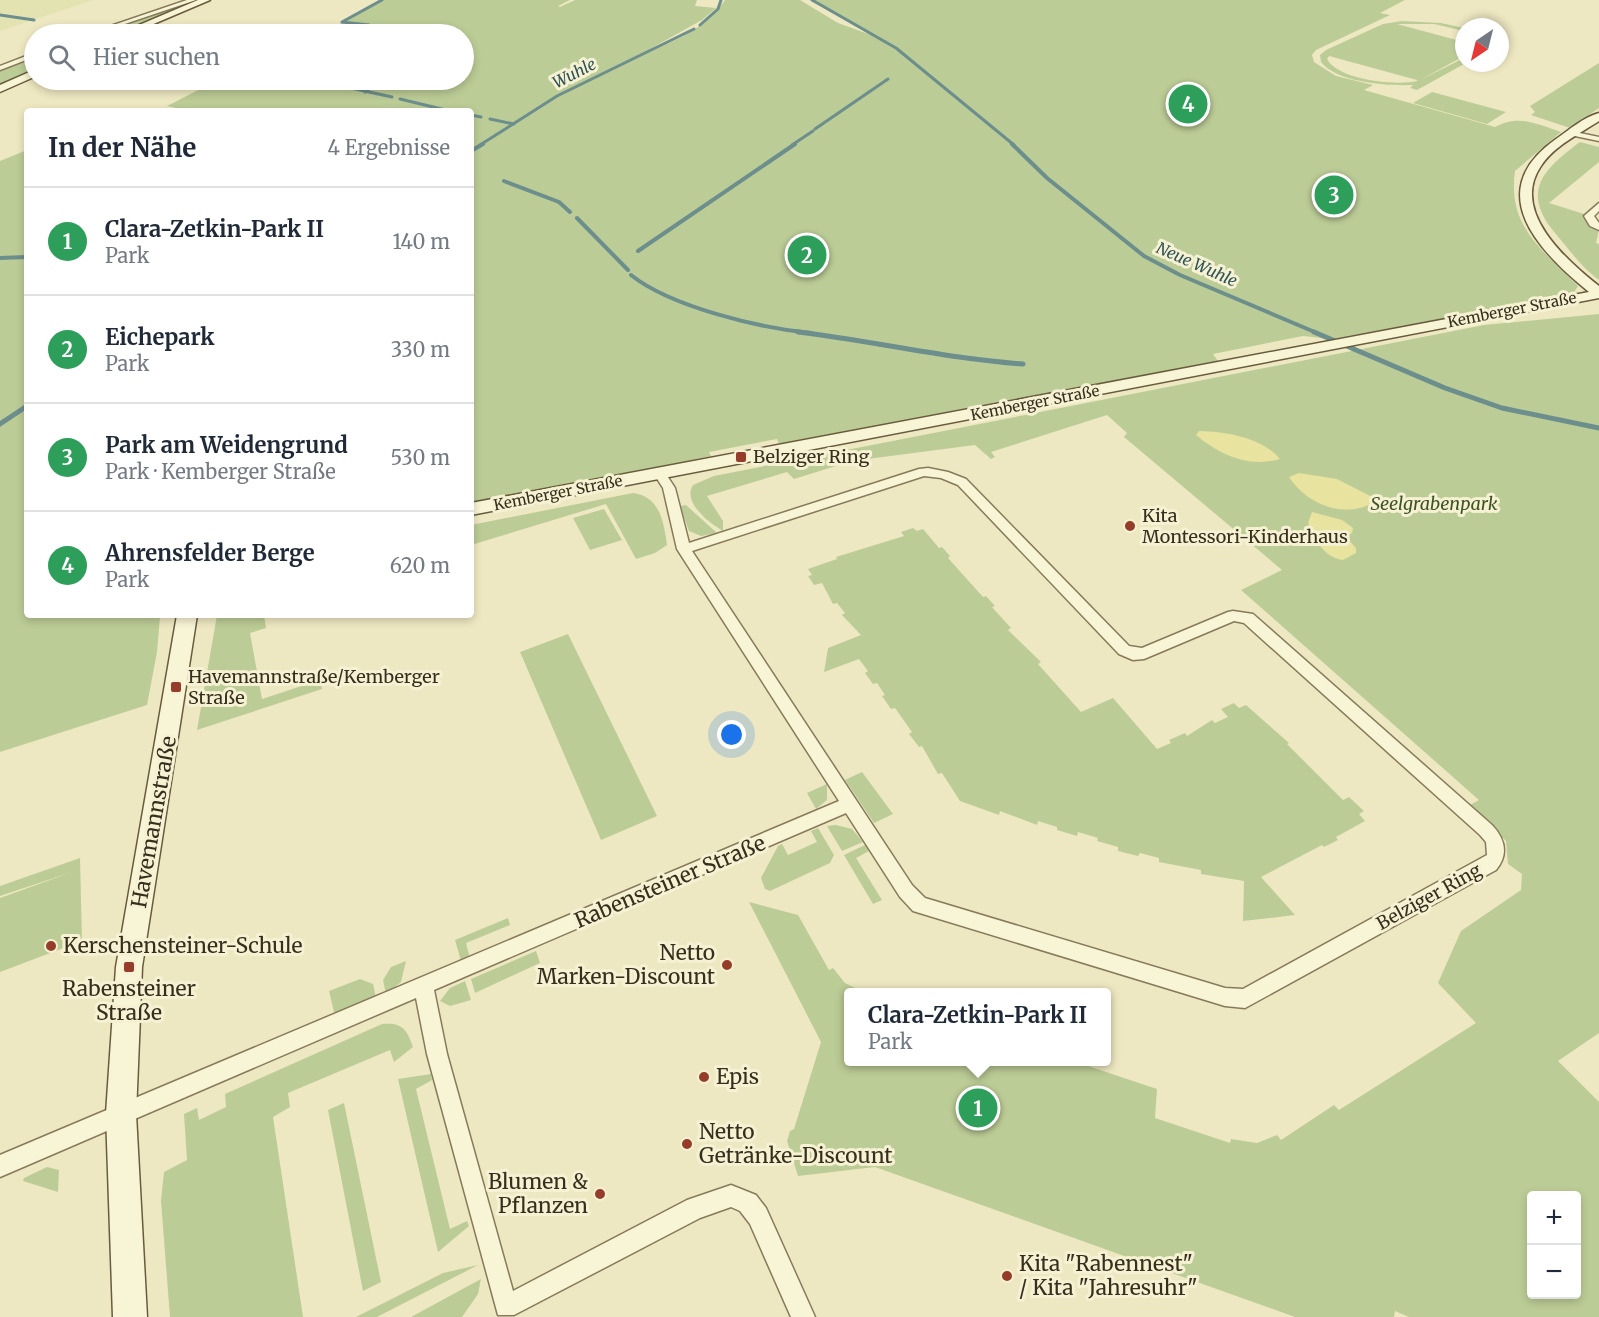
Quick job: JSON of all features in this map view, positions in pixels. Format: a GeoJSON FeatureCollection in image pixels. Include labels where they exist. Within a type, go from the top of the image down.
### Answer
{"type":"FeatureCollection","features":[{"type":"Feature","properties":{"kind":"main road"},"geometry":{"type":"LineString","coordinates":[[147,24],[206,0]]}},
{"type":"Feature","properties":{"kind":"main road"},"geometry":{"type":"LineString","coordinates":[[0,89],[24,78]]}},
{"type":"Feature","properties":{"kind":"main road"},"geometry":{"type":"LineString","coordinates":[[1599,116],[1547,153],[1530,171],[1523,187],[1525,206],[1539,232],[1553,250],[1599,293]]}},
{"type":"Feature","properties":{"kind":"main road","name":"Kemberger Straße"},"geometry":{"type":"LineString","coordinates":[[474,508],[1311,351],[1599,293]]}},
{"type":"Feature","properties":{"kind":"main road","name":"Havemannstraße"},"geometry":{"type":"LineString","coordinates":[[129,1317],[121,1114],[129,967],[187,618]]}},
{"type":"Feature","properties":{"kind":"street"},"geometry":{"type":"LineString","coordinates":[[120,24],[193,0]]}},
{"type":"Feature","properties":{"kind":"street"},"geometry":{"type":"LineString","coordinates":[[0,68],[24,59]]}},
{"type":"Feature","properties":{"kind":"street"},"geometry":{"type":"LineString","coordinates":[[1577,131],[1599,135]]}},
{"type":"Feature","properties":{"kind":"street"},"geometry":{"type":"LineString","coordinates":[[1577,131],[1599,139]]}},
{"type":"Feature","properties":{"kind":"street"},"geometry":{"type":"LineString","coordinates":[[1599,206],[1590,216],[1590,219],[1599,227]]}},
{"type":"Feature","properties":{"kind":"street","name":"Belziger Ring"},"geometry":{"type":"LineString","coordinates":[[660,474],[669,488],[684,549],[906,891],[919,905],[1225,997],[1245,999],[1490,864],[1496,857],[1494,839],[1486,830],[1248,618],[1233,616],[1144,653],[1133,654],[1124,650],[962,482],[954,478],[935,472],[923,472],[684,549]]}},
{"type":"Feature","properties":{"kind":"street","name":"Rabensteiner Straße"},"geometry":{"type":"LineString","coordinates":[[0,1166],[850,804]]}},
{"type":"Feature","properties":{"kind":"street"},"geometry":{"type":"LineString","coordinates":[[424,987],[437,1054],[506,1307],[696,1208],[731,1196],[748,1203],[758,1216],[803,1317]]}},
{"type":"Feature","properties":{"kind":"green space"},"geometry":{"type":"Polygon","coordinates":[[[0,0],[93,0],[0,31],[0,0]]]}},
{"type":"Feature","properties":{"kind":"green space"},"geometry":{"type":"Polygon","coordinates":[[[197,0],[202,0],[143,24],[124,24],[197,0]]]}},
{"type":"Feature","properties":{"kind":"green space"},"geometry":{"type":"Polygon","coordinates":[[[383,0],[570,0],[558,6],[560,7],[575,0],[697,0],[695,6],[716,8],[702,20],[632,59],[695,29],[706,21],[725,0],[800,0],[838,23],[874,36],[812,0],[1405,0],[1380,13],[1390,15],[1316,50],[1312,55],[1314,62],[1336,76],[1373,85],[1364,90],[1495,127],[1512,121],[1520,121],[1535,123],[1561,132],[1515,171],[1514,191],[1522,223],[1530,236],[1578,286],[1573,294],[1331,339],[1303,336],[1213,354],[1218,361],[779,444],[777,439],[709,452],[711,456],[693,460],[474,502],[474,108],[176,108],[167,106],[198,90],[474,90],[474,24],[340,24],[383,0]]]}},
{"type":"Feature","properties":{"kind":"green space"},"geometry":{"type":"Polygon","coordinates":[[[1402,21],[1441,23],[1455,26],[1455,29],[1434,24],[1397,24],[1455,40],[1455,61],[1420,80],[1455,62],[1455,69],[1417,90],[1410,88],[1413,85],[1378,84],[1339,75],[1321,62],[1320,55],[1326,50],[1383,24],[1402,21]],[[1329,56],[1327,59],[1333,66],[1355,77],[1396,83],[1417,81],[1329,56]]]}},
{"type":"Feature","properties":{"kind":"green space"},"geometry":{"type":"Polygon","coordinates":[[[24,63],[24,75],[0,86],[0,71],[24,63]]]}},
{"type":"Feature","properties":{"kind":"green space"},"geometry":{"type":"Polygon","coordinates":[[[1599,63],[1599,108],[1570,128],[1531,115],[1535,112],[1530,106],[1599,63]]]}},
{"type":"Feature","properties":{"kind":"green space"},"geometry":{"type":"Polygon","coordinates":[[[1432,92],[1506,112],[1487,124],[1413,103],[1432,92]]]}},
{"type":"Feature","properties":{"kind":"green space"},"geometry":{"type":"Polygon","coordinates":[[[1580,142],[1599,147],[1599,162],[1549,203],[1584,214],[1586,222],[1599,230],[1596,243],[1599,244],[1599,280],[1555,233],[1539,205],[1540,183],[1546,172],[1580,142]]]}},
{"type":"Feature","properties":{"kind":"green space"},"geometry":{"type":"Polygon","coordinates":[[[24,151],[24,618],[160,618],[157,652],[147,705],[0,752],[0,161],[24,151]]]}},
{"type":"Feature","properties":{"kind":"green space","name":"Seelgrabenpark"},"geometry":{"type":"Polygon","coordinates":[[[1599,314],[1599,1033],[1558,1061],[1599,1102],[1599,1317],[1409,1317],[1395,1311],[1394,1317],[1295,1317],[875,1167],[798,1176],[787,1141],[790,1131],[794,1129],[821,1042],[749,902],[798,915],[829,970],[833,968],[845,983],[855,988],[844,988],[844,1066],[1088,1066],[1157,1089],[1155,1118],[1230,1143],[1231,1139],[1257,1143],[1277,1135],[1281,1140],[1334,1105],[1339,1110],[1476,1023],[1438,983],[1461,931],[1521,890],[1522,874],[1508,864],[1506,841],[1470,805],[1479,800],[1241,590],[1282,570],[1124,437],[1127,433],[1107,415],[991,452],[995,457],[991,459],[975,445],[852,461],[794,479],[787,472],[707,496],[723,521],[723,531],[704,517],[694,505],[691,498],[693,485],[714,476],[1484,325],[1599,314]]]}},
{"type":"Feature","properties":{"kind":"green space"},"geometry":{"type":"Polygon","coordinates":[[[633,493],[642,495],[655,505],[662,520],[667,545],[655,553],[636,559],[606,504],[474,544],[474,524],[633,493]]]}},
{"type":"Feature","properties":{"kind":"green space"},"geometry":{"type":"Polygon","coordinates":[[[686,505],[717,533],[701,536],[689,531],[680,506],[686,505]]]}},
{"type":"Feature","properties":{"kind":"green space"},"geometry":{"type":"Polygon","coordinates":[[[604,509],[622,540],[590,550],[573,518],[604,509]]]}},
{"type":"Feature","properties":{"kind":"green space"},"geometry":{"type":"Polygon","coordinates":[[[913,528],[917,531],[923,529],[939,548],[942,547],[950,556],[948,558],[983,597],[986,596],[995,606],[992,607],[1011,628],[1008,630],[1041,662],[1038,664],[1081,712],[1113,698],[1157,749],[1171,743],[1169,740],[1185,733],[1187,736],[1212,720],[1215,723],[1228,717],[1221,709],[1234,703],[1239,708],[1246,705],[1289,743],[1287,744],[1343,800],[1349,797],[1364,811],[1359,814],[1365,821],[1336,837],[1338,840],[1324,847],[1322,845],[1261,877],[1295,915],[1243,921],[1244,881],[1201,874],[1201,870],[1159,862],[1159,858],[1140,853],[1138,856],[1118,851],[1118,847],[1097,841],[1098,838],[1078,832],[1077,836],[1038,821],[1037,825],[1000,811],[999,815],[960,801],[942,773],[938,774],[922,746],[919,747],[909,734],[912,732],[895,708],[891,709],[877,683],[873,684],[865,673],[868,671],[859,659],[824,672],[828,648],[861,635],[842,615],[845,613],[837,603],[833,604],[822,583],[814,585],[808,576],[812,575],[808,569],[837,559],[836,557],[904,536],[901,532],[913,528]]]}},
{"type":"Feature","properties":{"kind":"green space"},"geometry":{"type":"Polygon","coordinates":[[[216,618],[264,618],[266,628],[250,633],[262,699],[320,680],[322,689],[197,730],[216,618]]]}},
{"type":"Feature","properties":{"kind":"green space"},"geometry":{"type":"Polygon","coordinates":[[[568,634],[657,816],[601,840],[520,652],[568,634]]]}},
{"type":"Feature","properties":{"kind":"green space"},"geometry":{"type":"Polygon","coordinates":[[[862,772],[893,814],[874,823],[845,780],[862,772]]]}},
{"type":"Feature","properties":{"kind":"green space"},"geometry":{"type":"Polygon","coordinates":[[[827,784],[827,800],[816,809],[807,793],[827,784]]]}},
{"type":"Feature","properties":{"kind":"green space"},"geometry":{"type":"Polygon","coordinates":[[[836,825],[852,829],[863,842],[842,851],[827,826],[836,825]]]}},
{"type":"Feature","properties":{"kind":"green space"},"geometry":{"type":"Polygon","coordinates":[[[818,828],[834,855],[830,863],[770,891],[765,889],[761,878],[778,846],[782,844],[788,855],[817,842],[811,831],[818,828]]]}},
{"type":"Feature","properties":{"kind":"green space"},"geometry":{"type":"Polygon","coordinates":[[[865,845],[869,851],[856,858],[882,900],[873,904],[844,855],[865,845]]]}},
{"type":"Feature","properties":{"kind":"green space"},"geometry":{"type":"Polygon","coordinates":[[[80,858],[82,941],[0,972],[0,898],[72,872],[0,896],[0,886],[80,858]]]}},
{"type":"Feature","properties":{"kind":"green space"},"geometry":{"type":"Polygon","coordinates":[[[508,918],[510,925],[466,943],[470,958],[461,961],[455,940],[508,918]]]}},
{"type":"Feature","properties":{"kind":"green space"},"geometry":{"type":"Polygon","coordinates":[[[536,951],[540,963],[475,993],[471,979],[536,951]]]}},
{"type":"Feature","properties":{"kind":"green space"},"geometry":{"type":"Polygon","coordinates":[[[406,961],[401,982],[386,994],[383,980],[391,967],[406,961]]]}},
{"type":"Feature","properties":{"kind":"green space"},"geometry":{"type":"Polygon","coordinates":[[[360,979],[373,984],[376,998],[335,1016],[329,991],[360,979]]]}},
{"type":"Feature","properties":{"kind":"green space"},"geometry":{"type":"Polygon","coordinates":[[[465,981],[471,1000],[450,1006],[440,1001],[450,988],[465,981]]]}},
{"type":"Feature","properties":{"kind":"green space"},"geometry":{"type":"Polygon","coordinates":[[[382,1024],[394,1024],[403,1028],[413,1047],[394,1062],[390,1050],[288,1093],[290,1107],[273,1117],[303,1317],[170,1317],[161,1201],[164,1172],[187,1160],[184,1114],[197,1108],[199,1120],[226,1107],[225,1094],[382,1024]]]}},
{"type":"Feature","properties":{"kind":"green space"},"geometry":{"type":"Polygon","coordinates":[[[431,1074],[432,1080],[416,1089],[450,1229],[467,1221],[469,1226],[438,1252],[398,1079],[431,1074]]]}},
{"type":"Feature","properties":{"kind":"green space"},"geometry":{"type":"Polygon","coordinates":[[[344,1103],[381,1282],[363,1291],[328,1110],[344,1103]]]}},
{"type":"Feature","properties":{"kind":"green space"},"geometry":{"type":"Polygon","coordinates":[[[47,1167],[59,1170],[58,1192],[23,1181],[24,1178],[47,1167]]]}},
{"type":"Feature","properties":{"kind":"green space"},"geometry":{"type":"Polygon","coordinates":[[[478,1265],[377,1317],[356,1317],[443,1273],[478,1265]]]}},
{"type":"Feature","properties":{"kind":"green space"},"geometry":{"type":"Polygon","coordinates":[[[481,1279],[478,1294],[462,1317],[411,1317],[481,1279]]]}},
{"type":"Feature","properties":{"kind":"sand"},"geometry":{"type":"Polygon","coordinates":[[[1199,431],[1243,437],[1263,445],[1280,459],[1257,462],[1235,458],[1205,442],[1196,435],[1199,431]]]}},
{"type":"Feature","properties":{"kind":"sand"},"geometry":{"type":"Polygon","coordinates":[[[1299,473],[1337,479],[1378,500],[1354,509],[1330,507],[1318,503],[1307,496],[1289,477],[1299,473]]]}},
{"type":"Feature","properties":{"kind":"sand"},"geometry":{"type":"Polygon","coordinates":[[[1312,512],[1342,520],[1353,528],[1352,533],[1345,536],[1356,548],[1356,553],[1343,560],[1325,551],[1308,523],[1312,512]]]}},
{"type":"Feature","properties":{"kind":"waterway"},"geometry":{"type":"LineString","coordinates":[[360,24],[342,22],[382,0]]}},
{"type":"Feature","properties":{"kind":"waterway","name":"Wuhle"},"geometry":{"type":"LineString","coordinates":[[700,25],[718,9],[721,0]]}},
{"type":"Feature","properties":{"kind":"waterway","name":"Neue Wuhle"},"geometry":{"type":"LineString","coordinates":[[812,0],[896,48],[1014,145]]}},
{"type":"Feature","properties":{"kind":"waterway"},"geometry":{"type":"LineString","coordinates":[[0,15],[34,20]]}},
{"type":"Feature","properties":{"kind":"waterway","name":"Wuhle"},"geometry":{"type":"LineString","coordinates":[[513,124],[557,96],[694,29]]}},
{"type":"Feature","properties":{"kind":"waterway"},"geometry":{"type":"LineString","coordinates":[[815,129],[888,79]]}},
{"type":"Feature","properties":{"kind":"waterway"},"geometry":{"type":"LineString","coordinates":[[360,90],[366,91]]}},
{"type":"Feature","properties":{"kind":"waterway"},"geometry":{"type":"LineString","coordinates":[[366,91],[392,97]]}},
{"type":"Feature","properties":{"kind":"waterway"},"geometry":{"type":"LineString","coordinates":[[400,99],[438,108]]}},
{"type":"Feature","properties":{"kind":"waterway"},"geometry":{"type":"LineString","coordinates":[[474,116],[481,117]]}},
{"type":"Feature","properties":{"kind":"waterway"},"geometry":{"type":"LineString","coordinates":[[490,119],[513,124]]}},
{"type":"Feature","properties":{"kind":"waterway","name":"Wuhle"},"geometry":{"type":"LineString","coordinates":[[480,145],[513,124]]}},
{"type":"Feature","properties":{"kind":"waterway"},"geometry":{"type":"LineString","coordinates":[[792,145],[813,131]]}},
{"type":"Feature","properties":{"kind":"waterway","name":"Wuhle"},"geometry":{"type":"LineString","coordinates":[[474,149],[483,144]]}},
{"type":"Feature","properties":{"kind":"waterway"},"geometry":{"type":"LineString","coordinates":[[638,251],[795,144]]}},
{"type":"Feature","properties":{"kind":"waterway","name":"Neue Wuhle"},"geometry":{"type":"LineString","coordinates":[[1012,144],[1047,178],[1144,256],[1180,275],[1317,333]]}},
{"type":"Feature","properties":{"kind":"waterway"},"geometry":{"type":"LineString","coordinates":[[504,181],[559,202],[570,212]]}},
{"type":"Feature","properties":{"kind":"waterway"},"geometry":{"type":"LineString","coordinates":[[577,218],[628,270]]}},
{"type":"Feature","properties":{"kind":"waterway"},"geometry":{"type":"LineString","coordinates":[[0,258],[24,257]]}},
{"type":"Feature","properties":{"kind":"waterway"},"geometry":{"type":"LineString","coordinates":[[631,275],[669,297],[692,306],[742,321],[811,333]]}},
{"type":"Feature","properties":{"kind":"waterway"},"geometry":{"type":"LineString","coordinates":[[798,332],[995,362],[1023,364]]}},
{"type":"Feature","properties":{"kind":"waterway","name":"Neue Wuhle"},"geometry":{"type":"LineString","coordinates":[[1314,332],[1445,388],[1502,408],[1599,428]]}},
{"type":"Feature","properties":{"kind":"waterway","name":"Wuhle"},"geometry":{"type":"LineString","coordinates":[[0,424],[24,408]]}},
{"type":"Feature","properties":{"kind":"place","name":"Ahrensfelder Berge"},"geometry":{"type":"Point","coordinates":[1188,104]}},
{"type":"Feature","properties":{"kind":"place","name":"Park am Weidengrund"},"geometry":{"type":"Point","coordinates":[1334,195]}},
{"type":"Feature","properties":{"kind":"place","name":"Eichepark"},"geometry":{"type":"Point","coordinates":[807,255]}},
{"type":"Feature","properties":{"kind":"place","name":"Belziger Ring"},"geometry":{"type":"Point","coordinates":[741,457]}},
{"type":"Feature","properties":{"kind":"place","name":"Kita Montessori-Kinderhaus"},"geometry":{"type":"Point","coordinates":[1130,526]}},
{"type":"Feature","properties":{"kind":"place","name":"Havemannstraße/Kemberger Straße"},"geometry":{"type":"Point","coordinates":[176,687]}},
{"type":"Feature","properties":{"kind":"place","name":"Kerschensteiner-Schule"},"geometry":{"type":"Point","coordinates":[51,946]}},
{"type":"Feature","properties":{"kind":"place","name":"Netto Marken-Discount"},"geometry":{"type":"Point","coordinates":[727,965]}},
{"type":"Feature","properties":{"kind":"place","name":"Rabensteiner Straße"},"geometry":{"type":"Point","coordinates":[129,967]}},
{"type":"Feature","properties":{"kind":"place","name":"Epis"},"geometry":{"type":"Point","coordinates":[704,1077]}},
{"type":"Feature","properties":{"kind":"place","name":"Clara-Zetkin-Park II"},"geometry":{"type":"Point","coordinates":[978,1108]}},
{"type":"Feature","properties":{"kind":"place","name":"Netto Getränke-Discount"},"geometry":{"type":"Point","coordinates":[687,1144]}},
{"type":"Feature","properties":{"kind":"place","name":"Blumen & Pflanzen"},"geometry":{"type":"Point","coordinates":[600,1194]}},
{"type":"Feature","properties":{"kind":"place","name":"Kita \"Rabennest\" / Kita \"Jahresuhr\""},"geometry":{"type":"Point","coordinates":[1007,1276]}}]}
